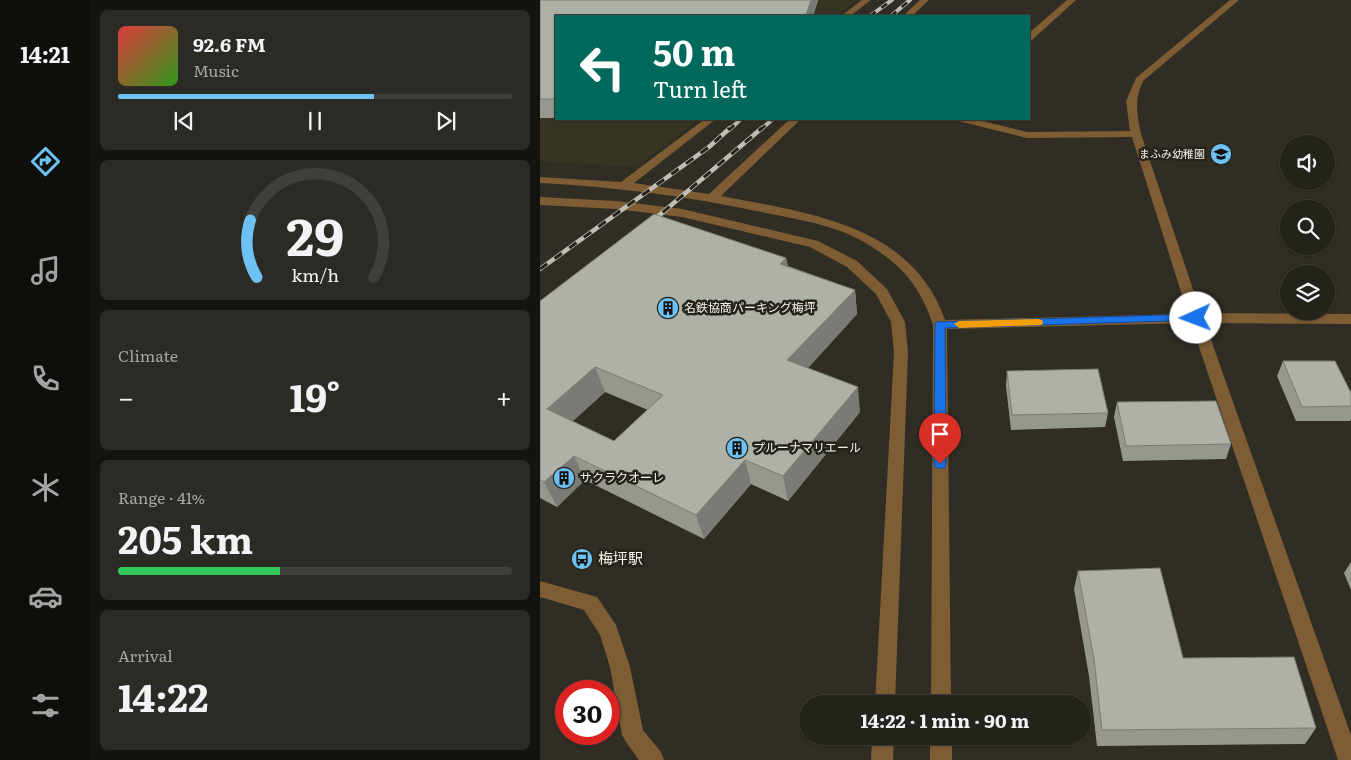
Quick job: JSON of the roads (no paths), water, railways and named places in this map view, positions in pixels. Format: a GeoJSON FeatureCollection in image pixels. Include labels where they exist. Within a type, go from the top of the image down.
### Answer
{"type":"FeatureCollection","features":[{"type":"Feature","properties":{"kind":"street"},"geometry":{"type":"LineString","coordinates":[[846,15],[866,0]]}},
{"type":"Feature","properties":{"kind":"street"},"geometry":{"type":"LineString","coordinates":[[908,15],[925,0]]}},
{"type":"Feature","properties":{"kind":"street"},"geometry":{"type":"LineString","coordinates":[[1030,37],[1072,0]]}},
{"type":"Feature","properties":{"kind":"street"},"geometry":{"type":"LineString","coordinates":[[1235,0],[1140,80],[1132,94],[1130,106],[1136,134],[1196,318],[1349,760]]}},
{"type":"Feature","properties":{"kind":"street"},"geometry":{"type":"LineString","coordinates":[[623,186],[710,120]]}},
{"type":"Feature","properties":{"kind":"street"},"geometry":{"type":"LineString","coordinates":[[713,197],[795,120]]}},
{"type":"Feature","properties":{"kind":"street"},"geometry":{"type":"LineString","coordinates":[[966,120],[1028,135],[1136,134]]}},
{"type":"Feature","properties":{"kind":"street"},"geometry":{"type":"LineString","coordinates":[[540,180],[623,186],[713,197],[818,221],[849,230],[872,243],[896,259],[919,281],[932,302],[940,325],[941,695]]}},
{"type":"Feature","properties":{"kind":"street"},"geometry":{"type":"LineString","coordinates":[[540,200],[682,212],[805,241],[852,264],[882,292],[898,322],[902,352],[885,695]]}},
{"type":"Feature","properties":{"kind":"street"},"geometry":{"type":"LineString","coordinates":[[940,325],[1196,318],[1351,319]]}},
{"type":"Feature","properties":{"kind":"street"},"geometry":{"type":"LineString","coordinates":[[540,589],[590,603],[609,631],[620,667],[633,735],[653,760]]}},
{"type":"Feature","properties":{"kind":"street"},"geometry":{"type":"LineString","coordinates":[[882,760],[883,745]]}},
{"type":"Feature","properties":{"kind":"street"},"geometry":{"type":"LineString","coordinates":[[941,745],[941,760]]}},
{"type":"Feature","properties":{"kind":"railway"},"geometry":{"type":"LineString","coordinates":[[871,15],[892,0]]}},
{"type":"Feature","properties":{"kind":"railway"},"geometry":{"type":"LineString","coordinates":[[892,15],[910,0]]}},
{"type":"Feature","properties":{"kind":"railway"},"geometry":{"type":"LineString","coordinates":[[729,130],[740,120]]}},
{"type":"Feature","properties":{"kind":"railway"},"geometry":{"type":"LineString","coordinates":[[760,130],[772,120]]}},
{"type":"Feature","properties":{"kind":"railway"},"geometry":{"type":"LineString","coordinates":[[540,269],[709,147],[730,128]]}},
{"type":"Feature","properties":{"kind":"railway"},"geometry":{"type":"LineString","coordinates":[[649,224],[762,128]]}},
{"type":"Feature","properties":{"kind":"place","name":"まふみ幼稚園"},"geometry":{"type":"Point","coordinates":[1221,154]}},
{"type":"Feature","properties":{"kind":"place","name":"名鉄協商パーキング梅坪"},"geometry":{"type":"Point","coordinates":[668,308]}},
{"type":"Feature","properties":{"kind":"place","name":"プルーナマリエール"},"geometry":{"type":"Point","coordinates":[737,448]}},
{"type":"Feature","properties":{"kind":"place","name":"サクラクオーレ"},"geometry":{"type":"Point","coordinates":[564,478]}},
{"type":"Feature","properties":{"kind":"place","name":"梅坪駅"},"geometry":{"type":"Point","coordinates":[582,559]}}]}
